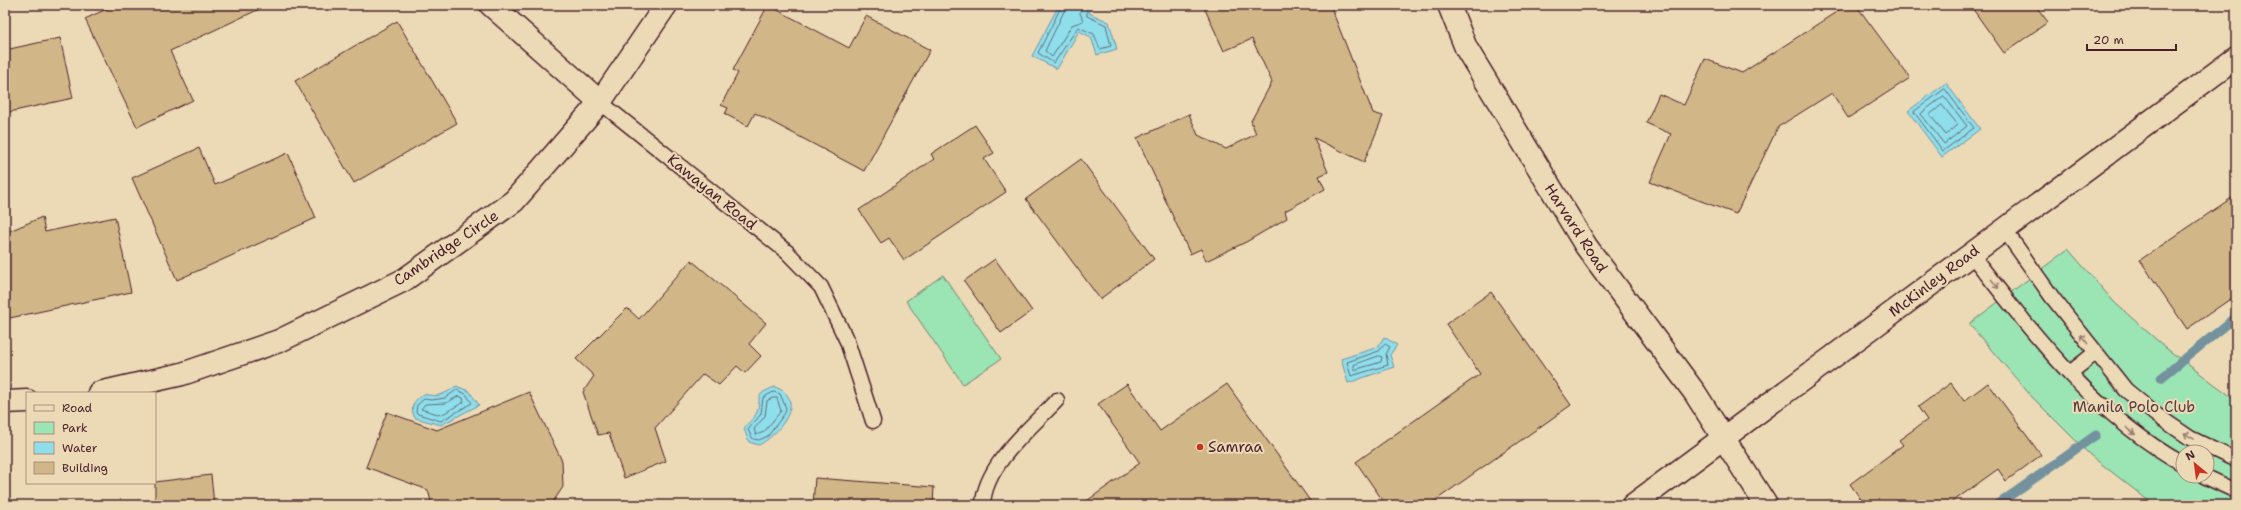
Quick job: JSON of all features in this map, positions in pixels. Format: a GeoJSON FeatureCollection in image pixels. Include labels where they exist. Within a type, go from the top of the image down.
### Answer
{"type":"FeatureCollection","features":[{"type":"Feature","properties":{"kind":"street","name":"Kawayan Road"},"geometry":{"type":"LineString","coordinates":[[491,5],[600,102]]}},
{"type":"Feature","properties":{"kind":"street","name":"Cambridge Circle"},"geometry":{"type":"LineString","coordinates":[[103,392],[182,374],[279,341],[404,280],[514,201],[600,102],[666,5]]}},
{"type":"Feature","properties":{"kind":"street","name":"Harvard Road"},"geometry":{"type":"LineString","coordinates":[[1449,5],[1466,48],[1586,246],[1695,393],[1766,505]]}},
{"type":"Feature","properties":{"kind":"street","name":"McKinley Road"},"geometry":{"type":"LineString","coordinates":[[1633,505],[2236,58]]}},
{"type":"Feature","properties":{"kind":"street"},"geometry":{"type":"LineString","coordinates":[[5,402],[26,401]]}},
{"type":"Feature","properties":{"kind":"lane","name":"Kawayan Road"},"geometry":{"type":"LineString","coordinates":[[600,102],[787,252],[820,287],[847,341],[873,421]]}},
{"type":"Feature","properties":{"kind":"lane"},"geometry":{"type":"LineString","coordinates":[[2004,229],[2052,297],[2095,353],[2126,390],[2154,414],[2190,438],[2236,460]]}},
{"type":"Feature","properties":{"kind":"lane"},"geometry":{"type":"LineString","coordinates":[[1971,254],[2019,315],[2070,373],[2105,409],[2136,435],[2175,459]]}},
{"type":"Feature","properties":{"kind":"lane"},"geometry":{"type":"LineString","coordinates":[[2070,373],[2095,353]]}},
{"type":"Feature","properties":{"kind":"lane"},"geometry":{"type":"LineString","coordinates":[[983,505],[986,490],[1003,457],[1057,400]]}},
{"type":"Feature","properties":{"kind":"lane"},"geometry":{"type":"LineString","coordinates":[[2215,481],[2236,491]]}},
{"type":"Feature","properties":{"kind":"green space","name":"Manila Polo Club"},"geometry":{"type":"Polygon","coordinates":[[[2068,249],[2115,303],[2167,349],[2236,400],[2236,505],[2154,505],[2090,455],[2032,397],[1969,324],[2068,249]]]}},
{"type":"Feature","properties":{"kind":"green space"},"geometry":{"type":"Polygon","coordinates":[[[943,275],[1001,359],[963,384],[906,301],[943,275]]]}},
{"type":"Feature","properties":{"kind":"water"},"geometry":{"type":"Polygon","coordinates":[[[1059,5],[1091,5],[1089,13],[1109,22],[1117,49],[1097,55],[1091,37],[1079,31],[1057,69],[1032,56],[1059,5]]]}},
{"type":"Feature","properties":{"kind":"water"},"geometry":{"type":"Polygon","coordinates":[[[1946,83],[1980,129],[1942,157],[1908,111],[1946,83]]]}},
{"type":"Feature","properties":{"kind":"water"},"geometry":{"type":"Polygon","coordinates":[[[1384,337],[1397,345],[1390,355],[1394,367],[1348,383],[1341,359],[1378,347],[1384,337]]]}},
{"type":"Feature","properties":{"kind":"water"},"geometry":{"type":"Polygon","coordinates":[[[456,386],[469,391],[479,405],[441,425],[415,418],[412,410],[415,401],[420,396],[424,394],[433,396],[441,394],[456,386]]]}},
{"type":"Feature","properties":{"kind":"water"},"geometry":{"type":"Polygon","coordinates":[[[775,387],[785,393],[790,400],[790,408],[787,417],[767,440],[759,445],[749,442],[744,429],[756,415],[761,394],[775,387]]]}},
{"type":"Feature","properties":{"kind":"building"},"geometry":{"type":"Polygon","coordinates":[[[115,5],[268,5],[170,51],[193,100],[137,127],[85,19],[115,5]]]}},
{"type":"Feature","properties":{"kind":"building"},"geometry":{"type":"Polygon","coordinates":[[[768,5],[849,48],[866,16],[930,50],[864,171],[755,113],[748,126],[725,114],[728,108],[721,105],[738,73],[733,70],[768,5]]]}},
{"type":"Feature","properties":{"kind":"building"},"geometry":{"type":"Polygon","coordinates":[[[1203,5],[1330,5],[1373,113],[1383,116],[1364,162],[1314,138],[1328,172],[1319,176],[1325,189],[1285,211],[1287,218],[1246,242],[1206,261],[1201,249],[1190,254],[1137,138],[1189,114],[1198,135],[1226,149],[1256,134],[1251,121],[1272,82],[1252,39],[1224,51],[1203,5]]]}},
{"type":"Feature","properties":{"kind":"building"},"geometry":{"type":"Polygon","coordinates":[[[1847,5],[1856,5],[1910,78],[1848,118],[1832,93],[1778,127],[1736,214],[1650,182],[1671,134],[1646,123],[1659,94],[1684,105],[1705,59],[1742,73],[1847,5]]]}},
{"type":"Feature","properties":{"kind":"building"},"geometry":{"type":"Polygon","coordinates":[[[1970,5],[2035,5],[2048,22],[2004,53],[1970,5]]]}},
{"type":"Feature","properties":{"kind":"building"},"geometry":{"type":"Polygon","coordinates":[[[397,21],[457,123],[354,183],[295,81],[397,21]]]}},
{"type":"Feature","properties":{"kind":"building"},"geometry":{"type":"Polygon","coordinates":[[[60,38],[73,98],[5,113],[5,50],[60,38]]]}},
{"type":"Feature","properties":{"kind":"building"},"geometry":{"type":"Polygon","coordinates":[[[975,125],[994,153],[984,159],[1006,192],[904,260],[889,238],[881,243],[859,210],[934,159],[931,154],[975,125]]]}},
{"type":"Feature","properties":{"kind":"building"},"geometry":{"type":"Polygon","coordinates":[[[199,148],[215,185],[288,153],[316,218],[177,280],[132,178],[199,148]]]}},
{"type":"Feature","properties":{"kind":"building"},"geometry":{"type":"Polygon","coordinates":[[[1081,159],[1154,259],[1100,299],[1026,199],[1081,159]]]}},
{"type":"Feature","properties":{"kind":"building"},"geometry":{"type":"Polygon","coordinates":[[[2236,195],[2236,295],[2187,329],[2140,260],[2236,195]]]}},
{"type":"Feature","properties":{"kind":"building"},"geometry":{"type":"Polygon","coordinates":[[[42,217],[45,232],[115,217],[131,292],[5,319],[5,233],[42,217]]]}},
{"type":"Feature","properties":{"kind":"building"},"geometry":{"type":"Polygon","coordinates":[[[995,259],[1032,311],[1001,333],[964,281],[995,259]]]}},
{"type":"Feature","properties":{"kind":"building"},"geometry":{"type":"Polygon","coordinates":[[[691,260],[766,323],[749,344],[761,356],[745,373],[737,366],[719,385],[703,374],[655,428],[666,461],[624,478],[609,433],[598,435],[583,392],[594,376],[576,359],[627,308],[639,319],[691,260]]]}},
{"type":"Feature","properties":{"kind":"building"},"geometry":{"type":"Polygon","coordinates":[[[1491,292],[1571,405],[1429,505],[1386,505],[1356,462],[1480,374],[1446,324],[1491,292]]]}},
{"type":"Feature","properties":{"kind":"building"},"geometry":{"type":"Polygon","coordinates":[[[1951,383],[1964,401],[1988,383],[2041,455],[2006,481],[1998,469],[1948,505],[1865,505],[1850,484],[1903,445],[1899,440],[1927,420],[1918,407],[1951,383]]]}},
{"type":"Feature","properties":{"kind":"building","name":"Samraa"},"geometry":{"type":"Polygon","coordinates":[[[1127,384],[1160,431],[1227,384],[1313,505],[1081,505],[1140,463],[1098,404],[1127,384]]]}},
{"type":"Feature","properties":{"kind":"building"},"geometry":{"type":"Polygon","coordinates":[[[529,392],[562,461],[563,487],[551,505],[432,505],[428,490],[366,467],[387,412],[437,430],[529,392]]]}},
{"type":"Feature","properties":{"kind":"building"},"geometry":{"type":"Polygon","coordinates":[[[211,475],[214,505],[155,505],[156,482],[211,475]]]}},
{"type":"Feature","properties":{"kind":"building"},"geometry":{"type":"Polygon","coordinates":[[[815,478],[934,487],[933,505],[813,505],[815,478]]]}},
{"type":"Feature","properties":{"kind":"waterway"},"geometry":{"type":"LineString","coordinates":[[2161,378],[2236,317]]}},
{"type":"Feature","properties":{"kind":"waterway"},"geometry":{"type":"LineString","coordinates":[[1997,505],[2096,435]]}},
{"type":"Feature","properties":{"kind":"place","name":"Samraa"},"geometry":{"type":"Point","coordinates":[1200,447]}}]}
